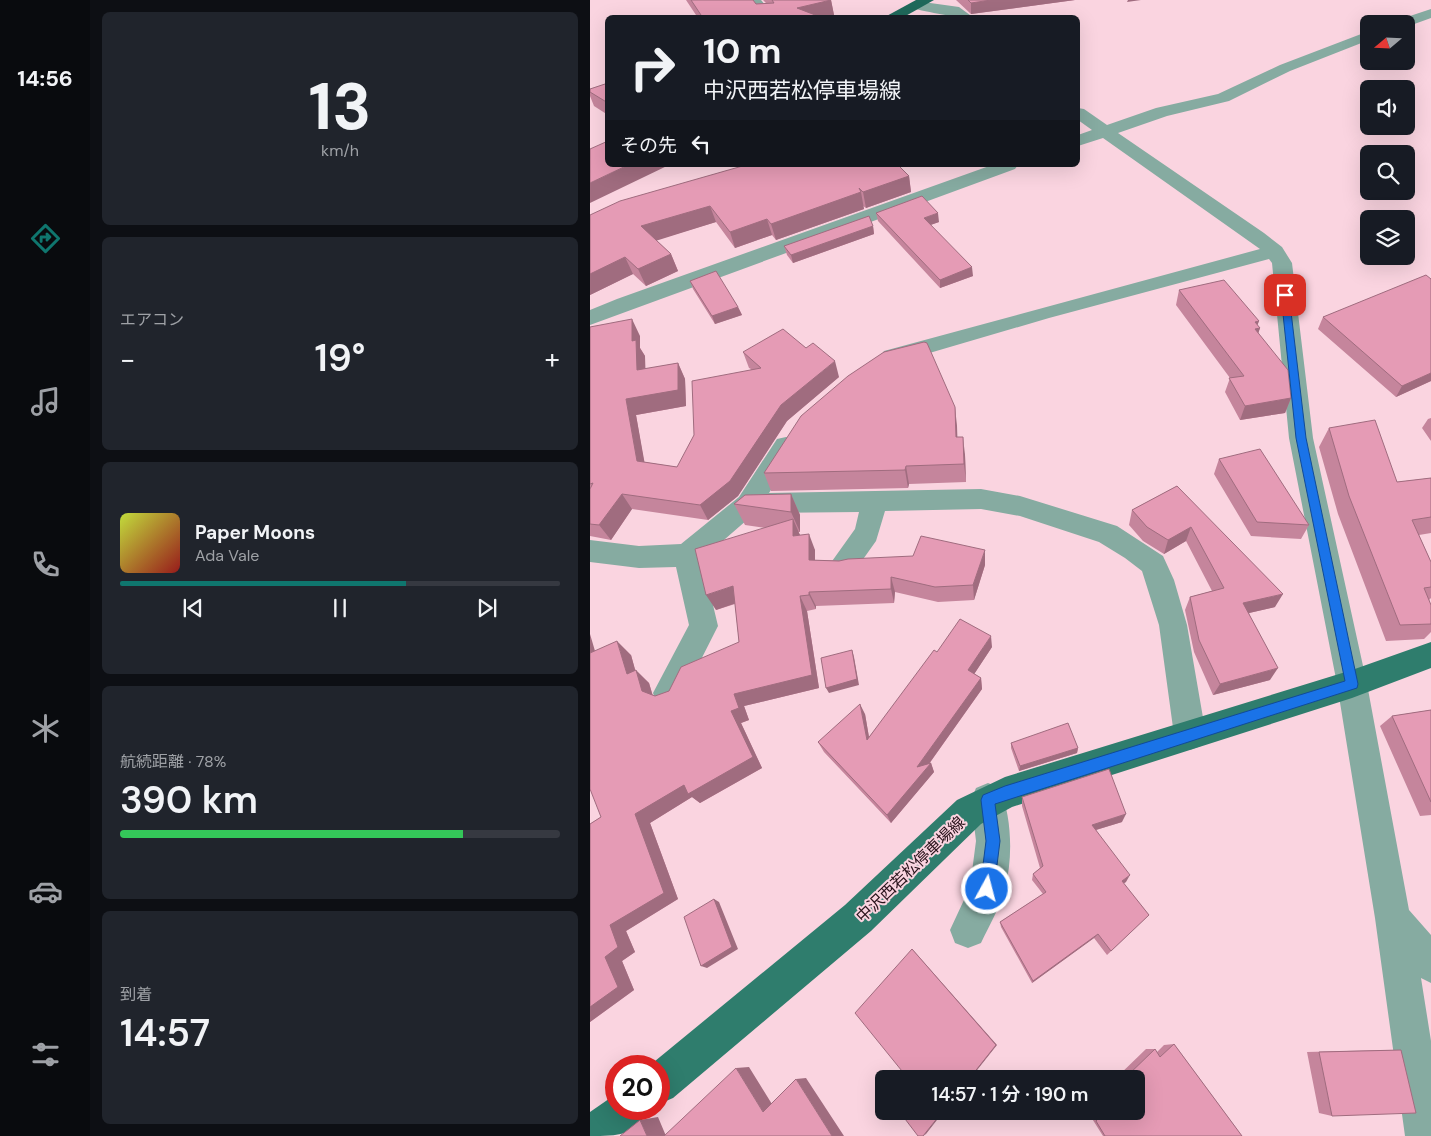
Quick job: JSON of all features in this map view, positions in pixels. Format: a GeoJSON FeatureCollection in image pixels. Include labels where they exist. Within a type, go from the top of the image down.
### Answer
{"type":"FeatureCollection","features":[{"type":"Feature","properties":{"kind":"highway"},"geometry":{"type":"LineString","coordinates":[[896,15],[922,3]]}},
{"type":"Feature","properties":{"kind":"main road","name":"中沢西若松停車場線"},"geometry":{"type":"LineString","coordinates":[[670,1075],[858,918],[969,812],[988,800],[1005,792],[1352,684],[1431,655]]}},
{"type":"Feature","properties":{"kind":"main road"},"geometry":{"type":"LineString","coordinates":[[591,1136],[613,1120]]}},
{"type":"Feature","properties":{"kind":"street"},"geometry":{"type":"LineString","coordinates":[[754,0],[766,15]]}},
{"type":"Feature","properties":{"kind":"street"},"geometry":{"type":"LineString","coordinates":[[922,3],[954,10],[962,15]]}},
{"type":"Feature","properties":{"kind":"street"},"geometry":{"type":"LineString","coordinates":[[1415,19],[1431,13]]}},
{"type":"Feature","properties":{"kind":"street"},"geometry":{"type":"LineString","coordinates":[[1080,139],[1162,112],[1223,98],[1313,56],[1360,38]]}},
{"type":"Feature","properties":{"kind":"street"},"geometry":{"type":"LineString","coordinates":[[1080,113],[1275,251],[1282,263],[1301,438],[1352,684],[1393,918],[1426,1136]]}},
{"type":"Feature","properties":{"kind":"street"},"geometry":{"type":"LineString","coordinates":[[590,318],[1003,167]]}},
{"type":"Feature","properties":{"kind":"street"},"geometry":{"type":"LineString","coordinates":[[874,367],[890,357],[1275,251]]}},
{"type":"Feature","properties":{"kind":"street"},"geometry":{"type":"LineString","coordinates":[[590,551],[639,557],[687,555],[748,504],[797,428]]}},
{"type":"Feature","properties":{"kind":"street"},"geometry":{"type":"LineString","coordinates":[[748,504],[981,499],[1020,506],[1108,534],[1135,550],[1153,564],[1160,580],[1173,625],[1190,735]]}},
{"type":"Feature","properties":{"kind":"street"},"geometry":{"type":"LineString","coordinates":[[844,564],[867,533],[874,502]]}},
{"type":"Feature","properties":{"kind":"street"},"geometry":{"type":"LineString","coordinates":[[668,693],[704,626],[687,555]]}},
{"type":"Feature","properties":{"kind":"street"},"geometry":{"type":"LineString","coordinates":[[968,930],[987,889],[993,841],[988,800]]}},
{"type":"Feature","properties":{"kind":"street"},"geometry":{"type":"LineString","coordinates":[[1393,918],[1431,964]]}},
{"type":"Feature","properties":{"kind":"building"},"geometry":{"type":"Polygon","coordinates":[[[691,0],[753,0],[756,4],[774,3],[772,0],[831,0],[797,8],[815,15],[701,15],[691,0]]]}},
{"type":"Feature","properties":{"kind":"building"},"geometry":{"type":"Polygon","coordinates":[[[968,0],[991,0],[971,3],[968,0]]]}},
{"type":"Feature","properties":{"kind":"building"},"geometry":{"type":"Polygon","coordinates":[[[605,84],[605,101],[590,92],[590,89],[605,84]]]}},
{"type":"Feature","properties":{"kind":"building"},"geometry":{"type":"Polygon","coordinates":[[[605,142],[605,167],[624,167],[590,183],[590,149],[605,142]]]}},
{"type":"Feature","properties":{"kind":"building"},"geometry":{"type":"Polygon","coordinates":[[[739,167],[900,167],[909,176],[863,192],[859,188],[861,192],[771,224],[767,219],[730,232],[710,206],[641,226],[671,254],[638,269],[625,257],[590,274],[590,215],[620,201],[739,167]]]}},
{"type":"Feature","properties":{"kind":"building"},"geometry":{"type":"Polygon","coordinates":[[[922,196],[938,213],[924,218],[972,267],[940,280],[876,213],[922,196]]]}},
{"type":"Feature","properties":{"kind":"building"},"geometry":{"type":"Polygon","coordinates":[[[869,216],[873,226],[791,255],[784,246],[869,216]]]}},
{"type":"Feature","properties":{"kind":"building"},"geometry":{"type":"Polygon","coordinates":[[[716,271],[738,307],[712,316],[690,281],[716,271]]]}},
{"type":"Feature","properties":{"kind":"building"},"geometry":{"type":"Polygon","coordinates":[[[1426,275],[1431,279],[1431,373],[1402,386],[1323,317],[1426,275]]]}},
{"type":"Feature","properties":{"kind":"building"},"geometry":{"type":"Polygon","coordinates":[[[1224,280],[1259,321],[1255,322],[1260,328],[1255,329],[1288,370],[1291,398],[1245,406],[1229,378],[1244,376],[1179,290],[1224,280]]]}},
{"type":"Feature","properties":{"kind":"building"},"geometry":{"type":"Polygon","coordinates":[[[632,319],[632,341],[636,340],[637,370],[678,363],[678,390],[626,399],[637,461],[677,467],[694,435],[692,381],[761,368],[743,352],[783,329],[806,348],[813,343],[835,361],[781,405],[730,481],[700,505],[622,494],[599,525],[590,524],[590,489],[593,483],[590,484],[590,327],[632,319]]]}},
{"type":"Feature","properties":{"kind":"building"},"geometry":{"type":"Polygon","coordinates":[[[924,342],[927,343],[955,407],[956,437],[963,437],[964,464],[906,466],[905,470],[764,473],[801,416],[848,376],[884,352],[924,342]]]}},
{"type":"Feature","properties":{"kind":"building"},"geometry":{"type":"Polygon","coordinates":[[[1375,420],[1397,482],[1431,478],[1431,517],[1412,520],[1431,562],[1431,587],[1424,588],[1431,605],[1431,624],[1400,625],[1349,496],[1329,428],[1375,420]]]}},
{"type":"Feature","properties":{"kind":"building"},"geometry":{"type":"Polygon","coordinates":[[[1260,449],[1309,525],[1257,522],[1219,459],[1260,449]]]}},
{"type":"Feature","properties":{"kind":"building"},"geometry":{"type":"Polygon","coordinates":[[[1177,486],[1283,594],[1243,603],[1278,668],[1220,684],[1199,640],[1190,597],[1224,588],[1191,527],[1168,540],[1147,527],[1132,510],[1177,486]]]}},
{"type":"Feature","properties":{"kind":"building"},"geometry":{"type":"Polygon","coordinates":[[[791,494],[791,512],[734,504],[745,495],[791,494]]]}},
{"type":"Feature","properties":{"kind":"building"},"geometry":{"type":"Polygon","coordinates":[[[793,519],[793,536],[809,534],[809,560],[839,561],[913,556],[921,536],[985,550],[973,585],[935,587],[891,577],[891,589],[809,592],[809,595],[800,596],[812,675],[734,694],[739,708],[731,711],[753,757],[688,794],[684,785],[635,814],[664,893],[610,925],[618,947],[605,957],[618,987],[590,1007],[590,824],[601,817],[590,789],[590,653],[617,641],[627,674],[636,670],[642,691],[655,696],[669,691],[681,667],[739,642],[733,586],[706,595],[695,549],[793,519]]]}},
{"type":"Feature","properties":{"kind":"building"},"geometry":{"type":"Polygon","coordinates":[[[960,619],[991,636],[968,670],[981,678],[917,767],[931,763],[887,815],[818,742],[860,704],[867,740],[934,650],[937,652],[960,619]]]}},
{"type":"Feature","properties":{"kind":"building"},"geometry":{"type":"Polygon","coordinates":[[[852,650],[857,679],[826,688],[821,658],[852,650]]]}},
{"type":"Feature","properties":{"kind":"building"},"geometry":{"type":"Polygon","coordinates":[[[1431,710],[1431,802],[1392,716],[1431,710]]]}},
{"type":"Feature","properties":{"kind":"building"},"geometry":{"type":"Polygon","coordinates":[[[1068,723],[1078,748],[1020,766],[1011,743],[1068,723]]]}},
{"type":"Feature","properties":{"kind":"building"},"geometry":{"type":"Polygon","coordinates":[[[1109,769],[1126,814],[1092,825],[1130,875],[1122,881],[1149,915],[1111,951],[1098,934],[1033,981],[1000,922],[1046,892],[1033,874],[1043,866],[1022,797],[1109,769]]]}},
{"type":"Feature","properties":{"kind":"building"},"geometry":{"type":"Polygon","coordinates":[[[714,899],[732,947],[701,966],[684,917],[714,899]]]}},
{"type":"Feature","properties":{"kind":"building"},"geometry":{"type":"Polygon","coordinates":[[[912,949],[996,1045],[976,1070],[901,1070],[855,1013],[912,949]]]}},
{"type":"Feature","properties":{"kind":"building"},"geometry":{"type":"Polygon","coordinates":[[[1174,1044],[1242,1136],[1105,1136],[1097,1120],[1145,1120],[1145,1070],[1133,1070],[1155,1049],[1160,1057],[1174,1044]]]}},
{"type":"Feature","properties":{"kind":"building"},"geometry":{"type":"Polygon","coordinates":[[[1401,1050],[1416,1113],[1332,1116],[1319,1052],[1401,1050]]]}},
{"type":"Feature","properties":{"kind":"building"},"geometry":{"type":"Polygon","coordinates":[[[736,1068],[763,1112],[796,1079],[832,1136],[664,1136],[736,1068]]]}},
{"type":"Feature","properties":{"kind":"building"},"geometry":{"type":"Polygon","coordinates":[[[640,1120],[647,1136],[620,1136],[640,1120]]]}},
{"type":"Feature","properties":{"kind":"building"},"geometry":{"type":"Polygon","coordinates":[[[906,1120],[936,1120],[923,1136],[918,1136],[906,1120]]]}},
{"type":"Feature","properties":{"kind":"route"},"geometry":{"type":"LineString","coordinates":[[987,889],[993,841],[988,800],[1005,792],[1352,684],[1301,438],[1285,295]]}}]}
